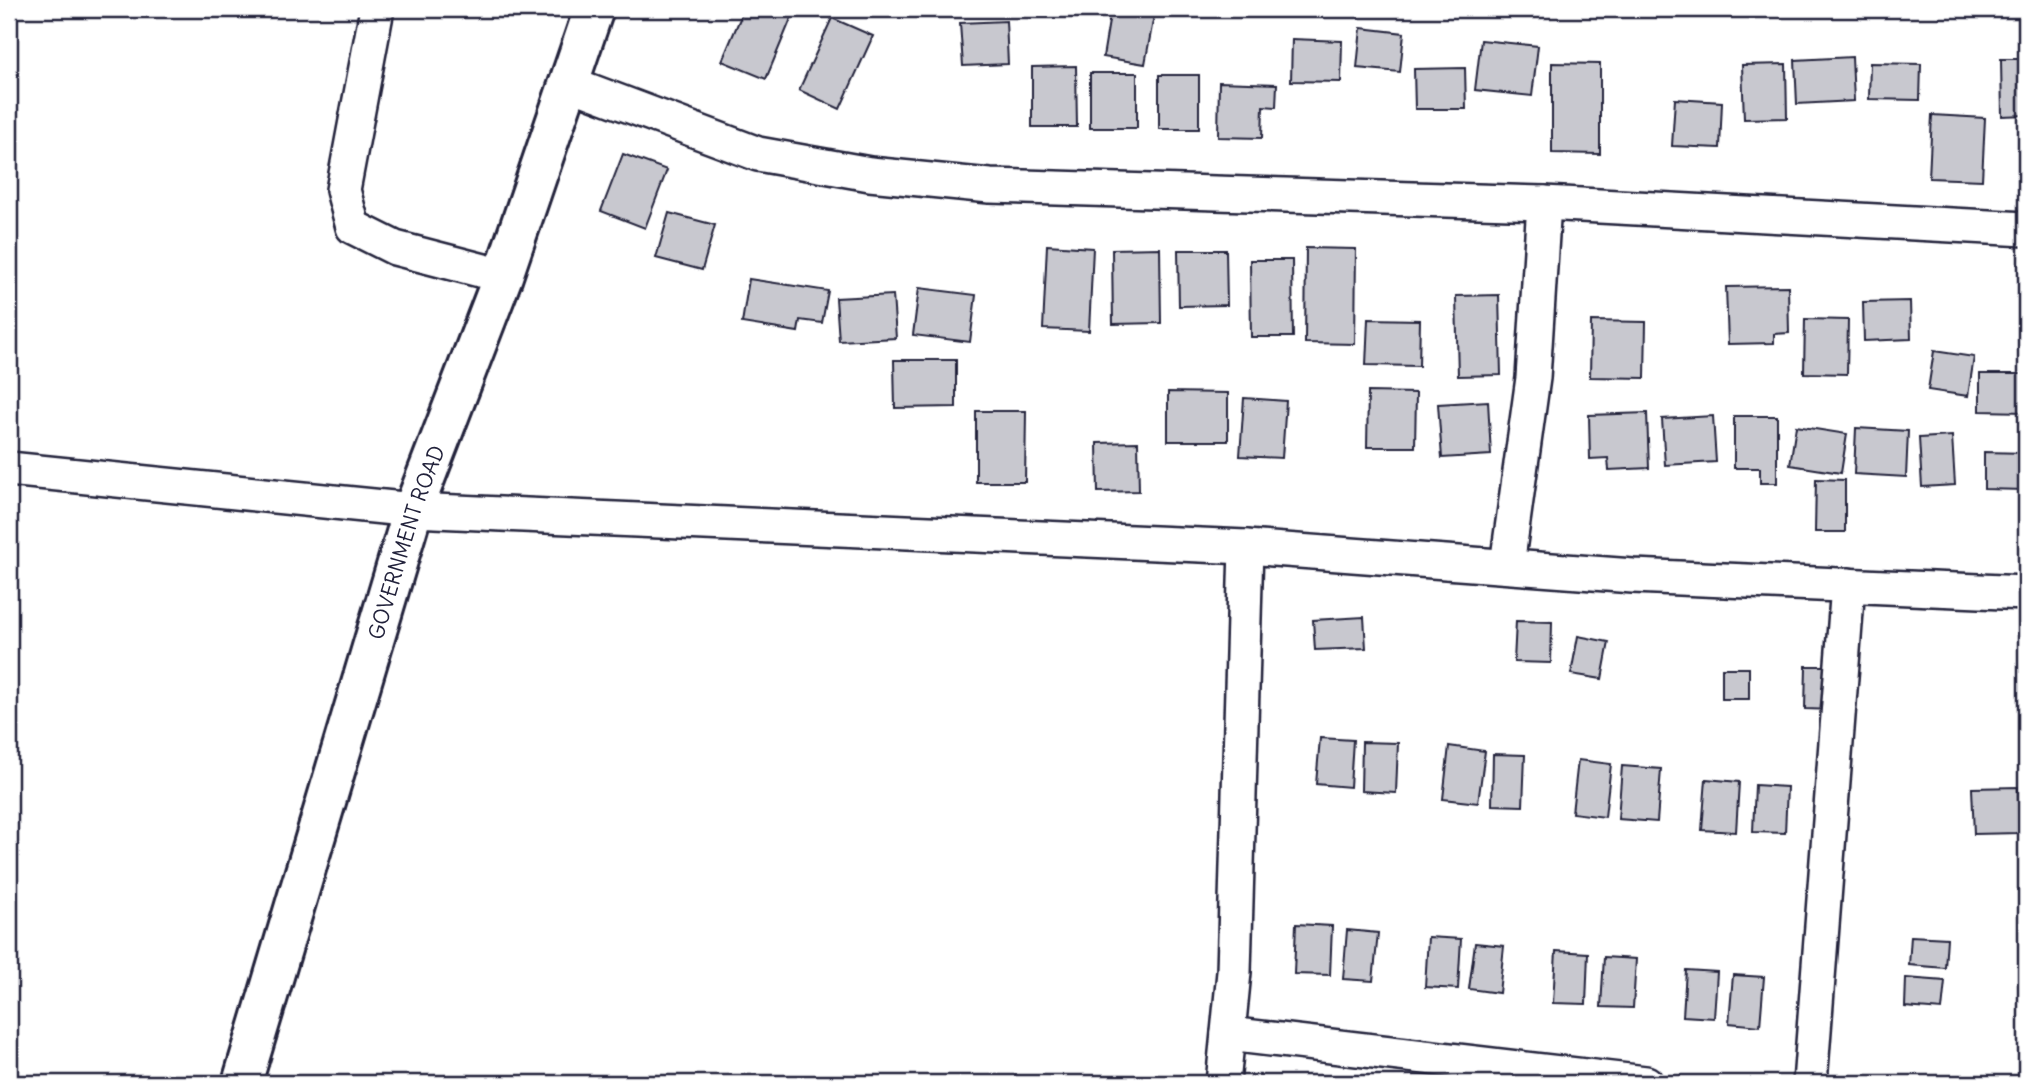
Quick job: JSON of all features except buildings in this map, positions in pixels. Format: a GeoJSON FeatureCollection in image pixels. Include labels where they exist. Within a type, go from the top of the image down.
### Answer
{"type":"FeatureCollection","features":[{"type":"Feature","properties":{"kind":"street"},"geometry":{"type":"LineString","coordinates":[[376,9],[343,190],[353,227],[394,248],[503,276]]}},
{"type":"Feature","properties":{"kind":"street","name":"GOVERNMENT ROAD"},"geometry":{"type":"LineString","coordinates":[[247,1078],[413,510],[503,276],[594,9]]}},
{"type":"Feature","properties":{"kind":"street"},"geometry":{"type":"LineString","coordinates":[[569,83],[758,154],[870,174],[990,186],[1544,203],[2026,229]]}},
{"type":"Feature","properties":{"kind":"street"},"geometry":{"type":"LineString","coordinates":[[1507,565],[1533,379],[1544,203]]}},
{"type":"Feature","properties":{"kind":"street"},"geometry":{"type":"LineString","coordinates":[[10,463],[413,510],[1246,547],[1633,576],[2026,593]]}},
{"type":"Feature","properties":{"kind":"street"},"geometry":{"type":"LineString","coordinates":[[1223,1083],[1234,972],[1246,547]]}},
{"type":"Feature","properties":{"kind":"street"},"geometry":{"type":"LineString","coordinates":[[1810,1083],[1848,585]]}},
{"type":"Feature","properties":{"kind":"street"},"geometry":{"type":"LineString","coordinates":[[1228,1034],[1646,1083]]}}]}
